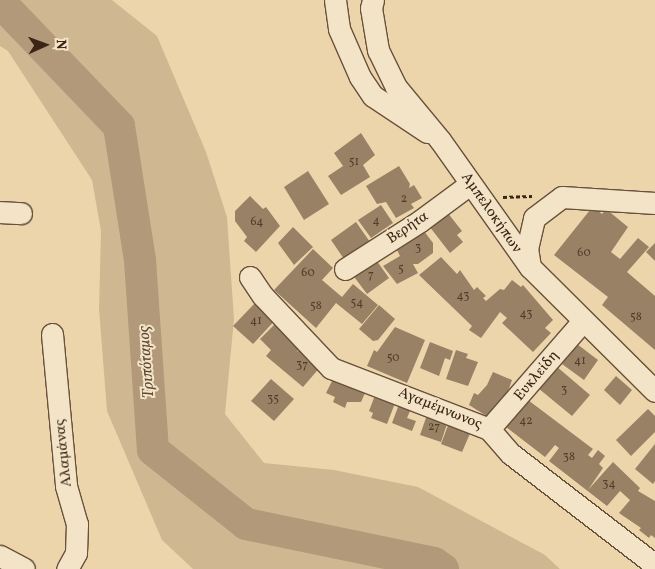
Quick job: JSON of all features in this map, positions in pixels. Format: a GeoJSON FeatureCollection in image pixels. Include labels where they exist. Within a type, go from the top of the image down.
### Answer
{"type":"FeatureCollection","features":[{"type":"Feature","properties":{"kind":"street"},"geometry":{"type":"LineString","coordinates":[[335,0],[339,30],[360,77],[374,96],[389,110],[440,140]]}},
{"type":"Feature","properties":{"kind":"street","name":"Αμπελοκήπων"},"geometry":{"type":"LineString","coordinates":[[372,4],[378,50],[396,87],[440,140],[484,205],[530,267],[655,391]]}},
{"type":"Feature","properties":{"kind":"street","name":"Βερήτα"},"geometry":{"type":"LineString","coordinates":[[345,269],[420,221],[470,184]]}},
{"type":"Feature","properties":{"kind":"street"},"geometry":{"type":"LineString","coordinates":[[530,267],[527,249],[534,218],[562,198],[653,205]]}},
{"type":"Feature","properties":{"kind":"street","name":"Αγαμέμνωνος"},"geometry":{"type":"LineString","coordinates":[[250,277],[263,296],[334,370],[489,429],[511,454],[655,565]]}},
{"type":"Feature","properties":{"kind":"street","name":"Ευκλείδη"},"geometry":{"type":"LineString","coordinates":[[489,429],[583,321]]}},
{"type":"Feature","properties":{"kind":"street","name":"Αλαμάνας"},"geometry":{"type":"LineString","coordinates":[[52,334],[66,486],[77,524],[76,553],[67,569]]}},
{"type":"Feature","properties":{"kind":"street"},"geometry":{"type":"LineString","coordinates":[[0,556],[24,569]]}},
{"type":"Feature","properties":{"kind":"path"},"geometry":{"type":"LineString","coordinates":[[484,205],[497,198],[518,195],[562,198]]}},
{"type":"Feature","properties":{"kind":"shaded area"},"geometry":{"type":"Polygon","coordinates":[[[0,0],[112,0],[157,36],[206,152],[227,217],[234,319],[225,414],[264,463],[334,470],[418,487],[545,555],[560,569],[193,569],[162,540],[107,411],[99,309],[101,231],[92,180],[8,51],[0,46],[0,0]]]}},
{"type":"Feature","properties":{"kind":"building"},"geometry":{"type":"Polygon","coordinates":[[[361,133],[375,155],[363,165],[370,177],[341,195],[328,176],[343,166],[334,153],[361,133]]]}},
{"type":"Feature","properties":{"kind":"building"},"geometry":{"type":"Polygon","coordinates":[[[399,166],[410,184],[409,188],[414,185],[422,198],[411,204],[414,208],[396,218],[386,202],[377,204],[366,186],[399,166]]]}},
{"type":"Feature","properties":{"kind":"building"},"geometry":{"type":"Polygon","coordinates":[[[308,171],[329,204],[304,220],[284,187],[308,171]]]}},
{"type":"Feature","properties":{"kind":"building"},"geometry":{"type":"Polygon","coordinates":[[[250,196],[263,209],[266,207],[280,226],[256,252],[244,241],[247,237],[235,221],[235,211],[250,196]]]}},
{"type":"Feature","properties":{"kind":"building"},"geometry":{"type":"Polygon","coordinates":[[[381,205],[393,223],[371,238],[358,220],[381,205]]]}},
{"type":"Feature","properties":{"kind":"building"},"geometry":{"type":"Polygon","coordinates":[[[595,208],[602,214],[606,209],[628,227],[611,252],[620,259],[638,238],[649,247],[627,272],[655,296],[655,350],[602,305],[608,297],[554,255],[590,210],[595,208]]]}},
{"type":"Feature","properties":{"kind":"building"},"geometry":{"type":"Polygon","coordinates":[[[447,212],[462,231],[457,235],[463,242],[450,253],[429,226],[447,212]]]}},
{"type":"Feature","properties":{"kind":"building"},"geometry":{"type":"Polygon","coordinates":[[[356,222],[370,242],[355,250],[346,262],[331,240],[356,222]]]}},
{"type":"Feature","properties":{"kind":"building"},"geometry":{"type":"Polygon","coordinates":[[[293,227],[313,247],[294,265],[278,243],[293,227]]]}},
{"type":"Feature","properties":{"kind":"building"},"geometry":{"type":"Polygon","coordinates":[[[420,231],[424,231],[433,243],[433,253],[418,264],[413,264],[418,273],[397,284],[383,266],[400,256],[397,250],[402,247],[400,244],[420,231]]]}},
{"type":"Feature","properties":{"kind":"building"},"geometry":{"type":"Polygon","coordinates":[[[655,243],[655,261],[646,252],[655,243]]]}},
{"type":"Feature","properties":{"kind":"building"},"geometry":{"type":"Polygon","coordinates":[[[313,249],[333,268],[322,280],[342,297],[353,284],[378,305],[362,324],[336,303],[316,328],[274,290],[313,249]]]}},
{"type":"Feature","properties":{"kind":"building"},"geometry":{"type":"Polygon","coordinates":[[[374,257],[389,278],[367,294],[352,274],[374,257]]]}},
{"type":"Feature","properties":{"kind":"building"},"geometry":{"type":"Polygon","coordinates":[[[441,257],[457,274],[460,270],[474,290],[477,287],[486,296],[483,298],[486,301],[500,289],[504,290],[512,280],[521,287],[523,285],[553,320],[545,328],[551,333],[533,352],[502,323],[507,318],[500,312],[481,338],[469,330],[472,326],[419,275],[441,257]]]}},
{"type":"Feature","properties":{"kind":"building"},"geometry":{"type":"Polygon","coordinates":[[[259,299],[278,317],[253,344],[233,326],[259,299]]]}},
{"type":"Feature","properties":{"kind":"building"},"geometry":{"type":"Polygon","coordinates":[[[379,305],[395,319],[378,340],[373,341],[359,329],[379,305]]]}},
{"type":"Feature","properties":{"kind":"building"},"geometry":{"type":"Polygon","coordinates":[[[276,323],[299,348],[297,352],[304,346],[322,365],[303,387],[266,356],[271,350],[260,339],[276,323]]]}},
{"type":"Feature","properties":{"kind":"building"},"geometry":{"type":"Polygon","coordinates":[[[395,327],[425,340],[407,383],[367,366],[374,350],[377,352],[395,327]]]}},
{"type":"Feature","properties":{"kind":"building"},"geometry":{"type":"Polygon","coordinates":[[[430,342],[453,351],[450,360],[445,358],[439,376],[420,368],[430,342]]]}},
{"type":"Feature","properties":{"kind":"building"},"geometry":{"type":"Polygon","coordinates":[[[577,344],[598,360],[584,380],[562,364],[577,344]]]}},
{"type":"Feature","properties":{"kind":"building"},"geometry":{"type":"Polygon","coordinates":[[[456,350],[468,354],[466,358],[478,362],[468,386],[446,379],[456,350]]]}},
{"type":"Feature","properties":{"kind":"building"},"geometry":{"type":"Polygon","coordinates":[[[556,366],[590,395],[572,416],[538,388],[556,366]]]}},
{"type":"Feature","properties":{"kind":"building"},"geometry":{"type":"Polygon","coordinates":[[[493,372],[512,380],[507,394],[488,417],[469,405],[474,393],[478,395],[487,385],[493,372]]]}},
{"type":"Feature","properties":{"kind":"building"},"geometry":{"type":"Polygon","coordinates":[[[616,376],[632,390],[620,405],[604,390],[616,376]]]}},
{"type":"Feature","properties":{"kind":"building"},"geometry":{"type":"Polygon","coordinates":[[[271,379],[294,399],[274,421],[251,401],[271,379]]]}},
{"type":"Feature","properties":{"kind":"building"},"geometry":{"type":"Polygon","coordinates":[[[333,379],[365,393],[361,402],[347,402],[345,408],[333,402],[335,397],[326,393],[333,379]]]}},
{"type":"Feature","properties":{"kind":"building"},"geometry":{"type":"Polygon","coordinates":[[[377,390],[397,398],[387,424],[371,418],[373,413],[369,411],[377,390]]]}},
{"type":"Feature","properties":{"kind":"building"},"geometry":{"type":"Polygon","coordinates":[[[401,399],[413,404],[407,418],[416,421],[412,431],[392,423],[401,399]]]}},
{"type":"Feature","properties":{"kind":"building"},"geometry":{"type":"Polygon","coordinates":[[[528,400],[593,449],[588,455],[592,458],[598,450],[605,456],[599,464],[603,468],[588,490],[613,462],[640,488],[638,491],[655,501],[655,538],[651,535],[649,538],[639,530],[641,528],[619,513],[630,500],[620,491],[607,506],[549,461],[559,448],[555,445],[545,457],[506,427],[528,400]]]}},
{"type":"Feature","properties":{"kind":"building"},"geometry":{"type":"Polygon","coordinates":[[[648,409],[655,416],[655,432],[631,456],[616,440],[648,409]]]}},
{"type":"Feature","properties":{"kind":"building"},"geometry":{"type":"Polygon","coordinates":[[[428,412],[448,421],[441,442],[420,435],[428,412]]]}},
{"type":"Feature","properties":{"kind":"building"},"geometry":{"type":"Polygon","coordinates":[[[450,420],[472,429],[462,452],[441,444],[450,420]]]}},
{"type":"Feature","properties":{"kind":"building"},"geometry":{"type":"Polygon","coordinates":[[[655,444],[655,481],[653,484],[635,469],[655,444]]]}},
{"type":"Feature","properties":{"kind":"waterway","name":"Τριπόταμος"},"geometry":{"type":"LineString","coordinates":[[0,2],[119,126],[140,260],[153,450],[246,524],[434,563],[443,569]]}}]}
